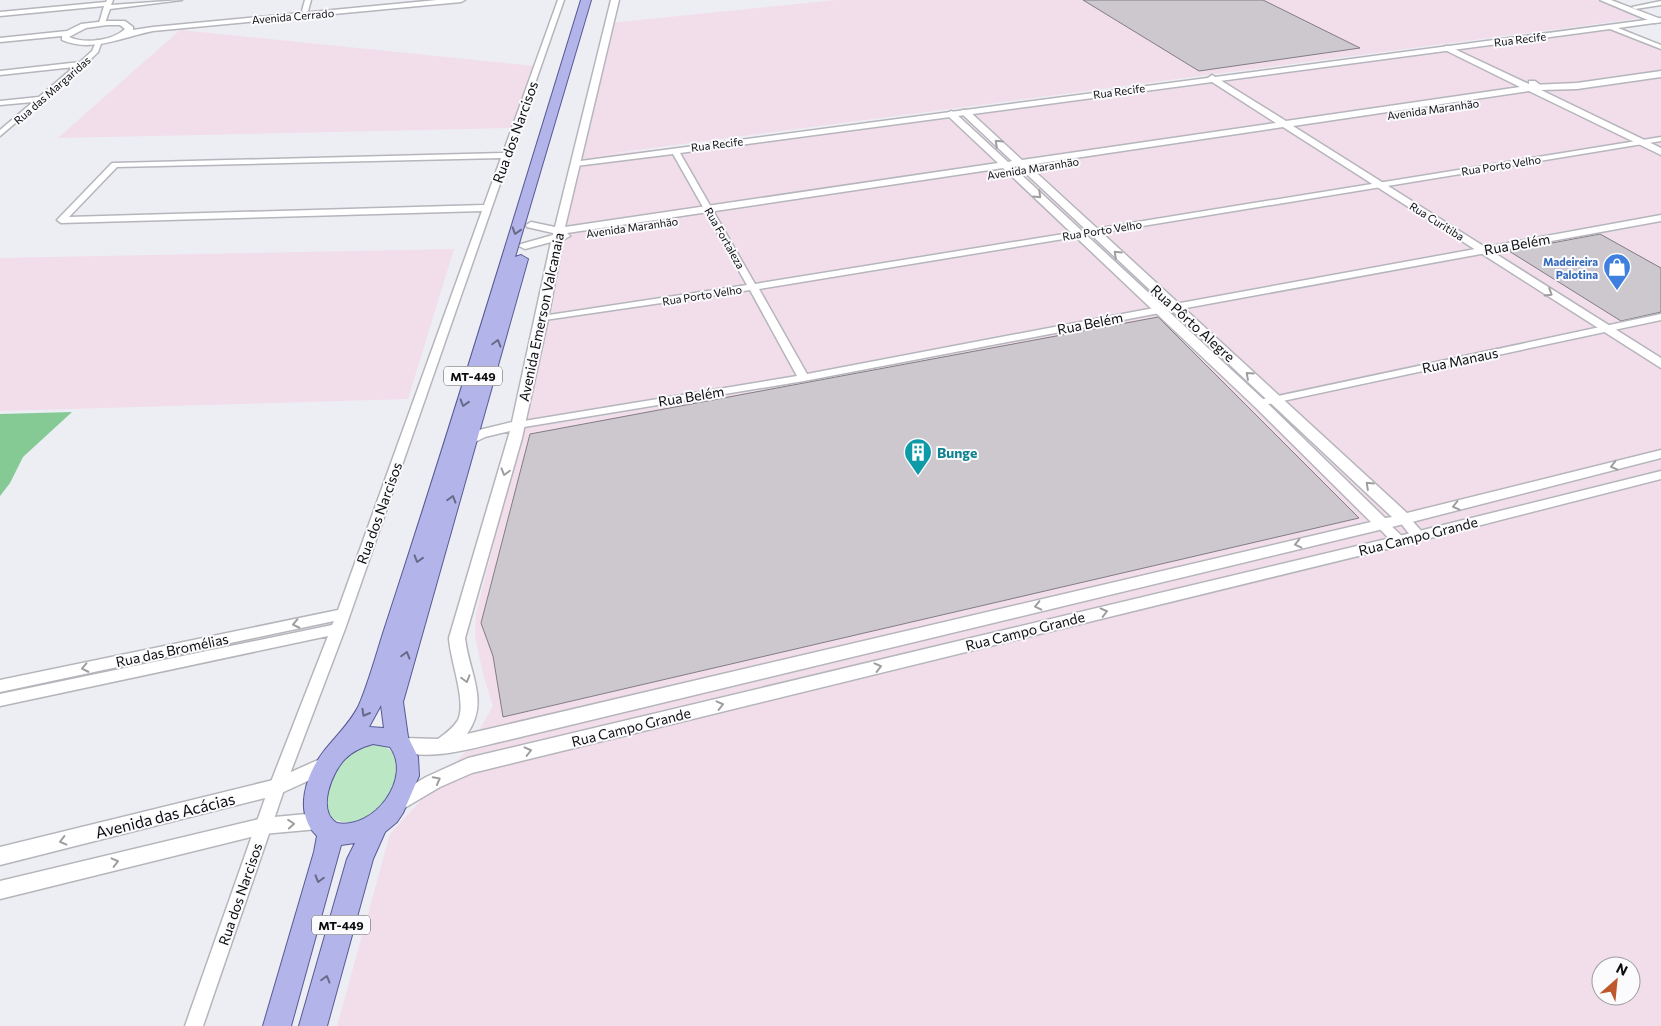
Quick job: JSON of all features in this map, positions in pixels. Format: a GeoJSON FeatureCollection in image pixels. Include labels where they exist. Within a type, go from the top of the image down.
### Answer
{"type":"FeatureCollection","features":[{"type":"Feature","properties":{"kind":"main road","name":"MT-449"},"geometry":{"type":"LineString","coordinates":[[276,1026],[328,852],[324,826],[315,807],[317,793],[327,764],[344,744],[368,709],[413,575],[586,0]]}},
{"type":"Feature","properties":{"kind":"main road","name":"MT-449"},"geometry":{"type":"LineString","coordinates":[[324,826],[348,835],[362,832],[375,826],[396,805],[408,776],[406,752],[399,742],[392,702],[477,415],[593,0]]}},
{"type":"Feature","properties":{"kind":"main road"},"geometry":{"type":"LineString","coordinates":[[344,744],[373,735],[399,742]]}},
{"type":"Feature","properties":{"kind":"main road","name":"MT-449"},"geometry":{"type":"LineString","coordinates":[[313,1026],[360,859],[375,826]]}},
{"type":"Feature","properties":{"kind":"street"},"geometry":{"type":"LineString","coordinates":[[0,14],[108,4],[180,0]]}},
{"type":"Feature","properties":{"kind":"street"},"geometry":{"type":"LineString","coordinates":[[306,11],[308,0]]}},
{"type":"Feature","properties":{"kind":"street","name":"Avenida Cerrado"},"geometry":{"type":"LineString","coordinates":[[127,30],[418,0]]}},
{"type":"Feature","properties":{"kind":"street","name":"Avenida Cerrado"},"geometry":{"type":"LineString","coordinates":[[127,30],[461,0]]}},
{"type":"Feature","properties":{"kind":"street","name":"Rua dos Narcisos"},"geometry":{"type":"LineString","coordinates":[[194,1026],[277,787],[338,629],[562,0]]}},
{"type":"Feature","properties":{"kind":"street","name":"Avenida Emerson Valcanaia"},"geometry":{"type":"LineString","coordinates":[[442,747],[458,734],[469,716],[469,692],[457,646],[459,631],[518,425],[542,319],[558,234],[615,0]]}},
{"type":"Feature","properties":{"kind":"street"},"geometry":{"type":"LineString","coordinates":[[1604,0],[1660,19]]}},
{"type":"Feature","properties":{"kind":"street"},"geometry":{"type":"LineString","coordinates":[[1618,0],[1660,19]]}},
{"type":"Feature","properties":{"kind":"street"},"geometry":{"type":"LineString","coordinates":[[1635,7],[1661,3]]}},
{"type":"Feature","properties":{"kind":"street"},"geometry":{"type":"LineString","coordinates":[[102,23],[108,4]]}},
{"type":"Feature","properties":{"kind":"street","name":"Rua Recife"},"geometry":{"type":"LineString","coordinates":[[576,164],[1660,19]]}},
{"type":"Feature","properties":{"kind":"street"},"geometry":{"type":"LineString","coordinates":[[0,44],[66,35],[84,26],[102,23],[118,23],[127,30]]}},
{"type":"Feature","properties":{"kind":"street"},"geometry":{"type":"LineString","coordinates":[[1610,27],[1661,47]]}},
{"type":"Feature","properties":{"kind":"street"},"geometry":{"type":"LineString","coordinates":[[66,35],[72,42],[87,42],[99,41],[127,30]]}},
{"type":"Feature","properties":{"kind":"street"},"geometry":{"type":"LineString","coordinates":[[0,40],[66,35]]}},
{"type":"Feature","properties":{"kind":"street","name":"Rua das Margaridas"},"geometry":{"type":"LineString","coordinates":[[0,134],[95,52],[99,41]]}},
{"type":"Feature","properties":{"kind":"street","name":"Rua das Margaridas"},"geometry":{"type":"LineString","coordinates":[[0,126],[86,52],[87,42]]}},
{"type":"Feature","properties":{"kind":"street"},"geometry":{"type":"LineString","coordinates":[[1452,48],[1536,88],[1661,152]]}},
{"type":"Feature","properties":{"kind":"street"},"geometry":{"type":"LineString","coordinates":[[0,73],[82,64]]}},
{"type":"Feature","properties":{"kind":"street"},"geometry":{"type":"LineString","coordinates":[[1552,93],[1577,86],[1661,74]]}},
{"type":"Feature","properties":{"kind":"street","name":"Rua Curitiba"},"geometry":{"type":"LineString","coordinates":[[1217,78],[1385,184],[1482,250],[1661,364]]}},
{"type":"Feature","properties":{"kind":"street","name":"Avenida Maranhão"},"geometry":{"type":"LineString","coordinates":[[525,246],[558,234],[1017,167],[1536,88],[1577,86]]}},
{"type":"Feature","properties":{"kind":"street"},"geometry":{"type":"LineString","coordinates":[[1536,88],[1552,93],[1659,141]]}},
{"type":"Feature","properties":{"kind":"street"},"geometry":{"type":"LineString","coordinates":[[0,103],[42,99]]}},
{"type":"Feature","properties":{"kind":"street","name":"Rua Pôrto Alegre"},"geometry":{"type":"LineString","coordinates":[[965,112],[1077,234],[1296,439],[1399,541]]}},
{"type":"Feature","properties":{"kind":"street","name":"Rua Pôrto Alegre"},"geometry":{"type":"LineString","coordinates":[[951,114],[1093,231],[1316,435],[1404,519],[1418,536]]}},
{"type":"Feature","properties":{"kind":"street","name":"Rua Porto Velho"},"geometry":{"type":"LineString","coordinates":[[542,319],[753,287],[1641,142],[1659,141]]}},
{"type":"Feature","properties":{"kind":"street","name":"Rua Fortaleza"},"geometry":{"type":"LineString","coordinates":[[675,150],[804,378]]}},
{"type":"Feature","properties":{"kind":"street"},"geometry":{"type":"LineString","coordinates":[[488,208],[61,220],[115,165],[508,155]]}},
{"type":"Feature","properties":{"kind":"street","name":"Rua Curitiba"},"geometry":{"type":"LineString","coordinates":[[1385,184],[1494,248],[1661,352]]}},
{"type":"Feature","properties":{"kind":"street","name":"Rua Belém"},"geometry":{"type":"LineString","coordinates":[[518,425],[804,378],[1174,307],[1661,218]]}},
{"type":"Feature","properties":{"kind":"street"},"geometry":{"type":"LineString","coordinates":[[531,225],[558,234]]}},
{"type":"Feature","properties":{"kind":"street"},"geometry":{"type":"LineString","coordinates":[[1124,278],[1140,275]]}},
{"type":"Feature","properties":{"kind":"street","name":"Rua Manaus"},"geometry":{"type":"LineString","coordinates":[[1258,403],[1661,317]]}},
{"type":"Feature","properties":{"kind":"street"},"geometry":{"type":"LineString","coordinates":[[1214,362],[1231,358]]}},
{"type":"Feature","properties":{"kind":"street"},"geometry":{"type":"LineString","coordinates":[[477,415],[485,420],[518,425]]}},
{"type":"Feature","properties":{"kind":"street"},"geometry":{"type":"LineString","coordinates":[[469,441],[488,431],[518,425]]}},
{"type":"Feature","properties":{"kind":"street"},"geometry":{"type":"LineString","coordinates":[[1296,439],[1316,435]]}},
{"type":"Feature","properties":{"kind":"street","name":"Rua Campo Grande"},"geometry":{"type":"LineString","coordinates":[[399,742],[442,747],[518,730],[1404,519],[1661,454]]}},
{"type":"Feature","properties":{"kind":"street"},"geometry":{"type":"LineString","coordinates":[[1326,469],[1346,464]]}},
{"type":"Feature","properties":{"kind":"street","name":"Rua Campo Grande"},"geometry":{"type":"LineString","coordinates":[[396,805],[433,782],[468,766],[1399,541],[1661,475]]}},
{"type":"Feature","properties":{"kind":"street","name":"Rua das Bromélias"},"geometry":{"type":"LineString","coordinates":[[0,686],[343,614]]}},
{"type":"Feature","properties":{"kind":"street","name":"Rua das Bromélias"},"geometry":{"type":"LineString","coordinates":[[0,700],[338,629]]}},
{"type":"Feature","properties":{"kind":"street","name":"Avenida das Acácias"},"geometry":{"type":"LineString","coordinates":[[0,856],[277,787],[327,764]]}},
{"type":"Feature","properties":{"kind":"street"},"geometry":{"type":"LineString","coordinates":[[0,890],[264,826],[324,826]]}},
{"type":"Feature","properties":{"kind":"shaded area"},"geometry":{"type":"Polygon","coordinates":[[[836,0],[1595,0],[1641,18],[599,155],[682,147],[1080,99],[1610,29],[1661,51],[1661,1026],[337,1026],[390,834],[469,748],[493,706],[483,674],[475,636],[476,614],[520,439],[561,237],[610,23],[836,0]]]}},
{"type":"Feature","properties":{"kind":"shaded area"},"geometry":{"type":"Polygon","coordinates":[[[180,30],[535,66],[512,128],[58,138],[180,30]]]}},
{"type":"Feature","properties":{"kind":"shaded area"},"geometry":{"type":"Polygon","coordinates":[[[454,249],[408,399],[0,411],[0,258],[454,249]]]}},
{"type":"Feature","properties":{"kind":"green space"},"geometry":{"type":"Polygon","coordinates":[[[72,412],[23,457],[10,483],[0,496],[0,414],[72,412]]]}},
{"type":"Feature","properties":{"kind":"green space"},"geometry":{"type":"Polygon","coordinates":[[[374,745],[385,747],[394,754],[397,767],[394,784],[390,792],[382,806],[372,816],[358,822],[335,820],[324,810],[332,776],[337,767],[351,753],[374,745]]]}},
{"type":"Feature","properties":{"kind":"building"},"geometry":{"type":"Polygon","coordinates":[[[1083,0],[1263,0],[1360,48],[1199,71],[1083,0]]]}},
{"type":"Feature","properties":{"kind":"building","name":"Madeireira Palotina"},"geometry":{"type":"Polygon","coordinates":[[[1600,234],[1661,268],[1661,312],[1621,321],[1509,251],[1600,234]]]}},
{"type":"Feature","properties":{"kind":"building","name":"Bunge"},"geometry":{"type":"Polygon","coordinates":[[[1158,317],[1359,518],[503,717],[493,656],[481,623],[530,434],[1158,317]]]}},
{"type":"Feature","properties":{"kind":"place","name":"Madeireira Palotina"},"geometry":{"type":"Point","coordinates":[1617,291]}},
{"type":"Feature","properties":{"kind":"place","name":"Bunge"},"geometry":{"type":"Point","coordinates":[918,476]}}]}
